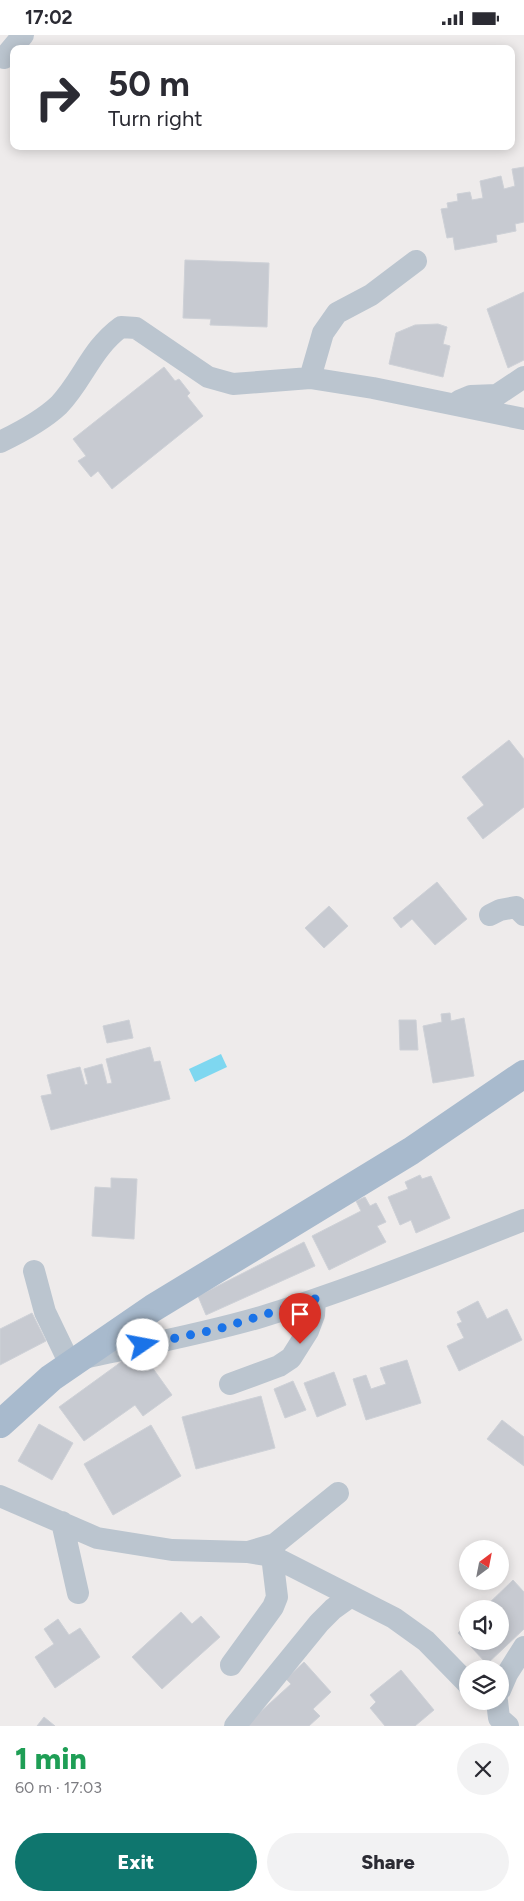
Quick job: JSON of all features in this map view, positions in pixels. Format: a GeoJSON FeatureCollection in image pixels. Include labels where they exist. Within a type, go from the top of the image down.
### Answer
{"type":"FeatureCollection","features":[{"type":"Feature","properties":{"kind":"main road"},"geometry":{"type":"LineString","coordinates":[[0,1423],[51,1378],[153,1308],[411,1151],[524,1074]]}},
{"type":"Feature","properties":{"kind":"street"},"geometry":{"type":"LineString","coordinates":[[15,45],[23,35]]}},
{"type":"Feature","properties":{"kind":"street"},"geometry":{"type":"LineString","coordinates":[[4,58],[10,51]]}},
{"type":"Feature","properties":{"kind":"street"},"geometry":{"type":"LineString","coordinates":[[310,378],[323,333],[337,313],[371,295],[416,261]]}},
{"type":"Feature","properties":{"kind":"street"},"geometry":{"type":"LineString","coordinates":[[0,442],[31,426],[60,403],[102,343],[121,327],[136,328],[208,377],[233,384],[310,378],[356,385],[524,419]]}},
{"type":"Feature","properties":{"kind":"street"},"geometry":{"type":"LineString","coordinates":[[451,404],[471,396],[497,395],[524,377]]}},
{"type":"Feature","properties":{"kind":"street"},"geometry":{"type":"LineString","coordinates":[[490,915],[500,910],[516,907],[524,915]]}},
{"type":"Feature","properties":{"kind":"street"},"geometry":{"type":"LineString","coordinates":[[34,1271],[45,1312],[74,1362],[218,1329],[315,1299],[524,1220]]}},
{"type":"Feature","properties":{"kind":"street"},"geometry":{"type":"LineString","coordinates":[[230,1384],[279,1366],[291,1358],[308,1331],[314,1315],[315,1299]]}},
{"type":"Feature","properties":{"kind":"street"},"geometry":{"type":"LineString","coordinates":[[247,1552],[274,1544],[338,1493]]}},
{"type":"Feature","properties":{"kind":"street"},"geometry":{"type":"LineString","coordinates":[[0,1496],[97,1538],[172,1550],[247,1552],[272,1556],[394,1618],[426,1641],[459,1675]]}},
{"type":"Feature","properties":{"kind":"street"},"geometry":{"type":"LineString","coordinates":[[62,1523],[78,1593]]}},
{"type":"Feature","properties":{"kind":"street"},"geometry":{"type":"LineString","coordinates":[[231,1665],[277,1597],[272,1556]]}},
{"type":"Feature","properties":{"kind":"street"},"geometry":{"type":"LineString","coordinates":[[235,1726],[319,1623],[333,1609],[351,1597]]}},
{"type":"Feature","properties":{"kind":"street"},"geometry":{"type":"LineString","coordinates":[[509,1671],[524,1647]]}},
{"type":"Feature","properties":{"kind":"street"},"geometry":{"type":"LineString","coordinates":[[499,1710],[499,1718],[508,1726]]}},
{"type":"Feature","properties":{"kind":"water"},"geometry":{"type":"Polygon","coordinates":[[[221,1054],[227,1067],[195,1082],[189,1069],[221,1054]]]}},
{"type":"Feature","properties":{"kind":"building"},"geometry":{"type":"Polygon","coordinates":[[[524,167],[524,222],[515,224],[516,231],[496,235],[497,242],[455,250],[453,237],[447,238],[441,209],[448,208],[447,203],[458,201],[457,194],[470,192],[472,200],[483,198],[480,181],[501,176],[504,189],[515,186],[512,169],[524,167]]]}},
{"type":"Feature","properties":{"kind":"building"},"geometry":{"type":"Polygon","coordinates":[[[185,260],[269,263],[267,327],[210,325],[211,319],[183,318],[185,260]]]}},
{"type":"Feature","properties":{"kind":"building"},"geometry":{"type":"Polygon","coordinates":[[[524,292],[524,360],[508,368],[487,309],[524,292]]]}},
{"type":"Feature","properties":{"kind":"building"},"geometry":{"type":"Polygon","coordinates":[[[438,324],[447,327],[443,344],[450,346],[443,377],[389,364],[396,333],[415,325],[438,324]]]}},
{"type":"Feature","properties":{"kind":"building"},"geometry":{"type":"Polygon","coordinates":[[[164,367],[175,381],[179,379],[190,393],[187,396],[203,416],[112,489],[98,471],[91,477],[78,461],[86,456],[73,439],[164,367]]]}},
{"type":"Feature","properties":{"kind":"building"},"geometry":{"type":"Polygon","coordinates":[[[509,740],[524,759],[524,807],[483,839],[467,818],[484,805],[462,777],[509,740]]]}},
{"type":"Feature","properties":{"kind":"building"},"geometry":{"type":"Polygon","coordinates":[[[437,882],[467,919],[435,945],[412,919],[401,928],[393,918],[437,882]]]}},
{"type":"Feature","properties":{"kind":"building"},"geometry":{"type":"Polygon","coordinates":[[[329,906],[348,926],[324,948],[305,928],[329,906]]]}},
{"type":"Feature","properties":{"kind":"building"},"geometry":{"type":"Polygon","coordinates":[[[450,1013],[451,1021],[464,1018],[474,1076],[433,1083],[423,1026],[442,1022],[441,1014],[450,1013]]]}},
{"type":"Feature","properties":{"kind":"building"},"geometry":{"type":"Polygon","coordinates":[[[129,1020],[133,1038],[107,1043],[103,1026],[129,1020]]]}},
{"type":"Feature","properties":{"kind":"building"},"geometry":{"type":"Polygon","coordinates":[[[399,1020],[416,1020],[418,1050],[400,1050],[399,1020]]]}},
{"type":"Feature","properties":{"kind":"building"},"geometry":{"type":"Polygon","coordinates":[[[150,1047],[154,1062],[160,1061],[170,1099],[51,1130],[41,1096],[52,1094],[47,1075],[80,1067],[85,1085],[88,1084],[84,1069],[102,1064],[107,1084],[112,1083],[106,1059],[150,1047]]]}},
{"type":"Feature","properties":{"kind":"building"},"geometry":{"type":"Polygon","coordinates":[[[420,1175],[422,1179],[431,1176],[450,1218],[416,1233],[411,1220],[400,1225],[388,1197],[408,1189],[405,1182],[420,1175]]]}},
{"type":"Feature","properties":{"kind":"building"},"geometry":{"type":"Polygon","coordinates":[[[111,1178],[137,1179],[134,1239],[92,1236],[95,1187],[111,1188],[111,1178]]]}},
{"type":"Feature","properties":{"kind":"building"},"geometry":{"type":"Polygon","coordinates":[[[365,1197],[370,1206],[376,1203],[386,1222],[377,1226],[386,1242],[329,1270],[312,1236],[361,1211],[356,1201],[365,1197]]]}},
{"type":"Feature","properties":{"kind":"building"},"geometry":{"type":"Polygon","coordinates":[[[304,1242],[315,1266],[206,1315],[198,1296],[304,1242]]]}},
{"type":"Feature","properties":{"kind":"building"},"geometry":{"type":"Polygon","coordinates":[[[478,1301],[487,1319],[507,1309],[522,1340],[459,1371],[447,1346],[464,1338],[457,1324],[462,1322],[457,1312],[478,1301]]]}},
{"type":"Feature","properties":{"kind":"building"},"geometry":{"type":"Polygon","coordinates":[[[32,1313],[46,1341],[0,1365],[0,1329],[32,1313]]]}},
{"type":"Feature","properties":{"kind":"building"},"geometry":{"type":"Polygon","coordinates":[[[139,1349],[172,1395],[143,1416],[135,1405],[84,1441],[59,1407],[139,1349]]]}},
{"type":"Feature","properties":{"kind":"building"},"geometry":{"type":"Polygon","coordinates":[[[407,1360],[421,1403],[366,1420],[353,1379],[366,1375],[371,1389],[386,1384],[380,1368],[407,1360]]]}},
{"type":"Feature","properties":{"kind":"building"},"geometry":{"type":"Polygon","coordinates":[[[334,1372],[346,1405],[317,1417],[304,1383],[334,1372]]]}},
{"type":"Feature","properties":{"kind":"building"},"geometry":{"type":"Polygon","coordinates":[[[293,1381],[306,1410],[285,1418],[274,1389],[293,1381]]]}},
{"type":"Feature","properties":{"kind":"building"},"geometry":{"type":"Polygon","coordinates":[[[261,1396],[275,1448],[196,1469],[182,1417],[261,1396]]]}},
{"type":"Feature","properties":{"kind":"building"},"geometry":{"type":"Polygon","coordinates":[[[502,1420],[524,1437],[524,1466],[487,1439],[502,1420]]]}},
{"type":"Feature","properties":{"kind":"building"},"geometry":{"type":"Polygon","coordinates":[[[39,1424],[73,1443],[52,1480],[18,1461],[39,1424]]]}},
{"type":"Feature","properties":{"kind":"building"},"geometry":{"type":"Polygon","coordinates":[[[151,1425],[181,1476],[113,1515],[84,1464],[151,1425]]]}},
{"type":"Feature","properties":{"kind":"building"},"geometry":{"type":"Polygon","coordinates":[[[513,1580],[524,1592],[524,1629],[509,1643],[509,1600],[492,1600],[503,1590],[509,1590],[509,1584],[513,1580]]]}},
{"type":"Feature","properties":{"kind":"building"},"geometry":{"type":"Polygon","coordinates":[[[181,1612],[192,1624],[201,1616],[220,1637],[162,1689],[132,1657],[181,1612]]]}},
{"type":"Feature","properties":{"kind":"building"},"geometry":{"type":"Polygon","coordinates":[[[58,1619],[69,1635],[80,1628],[100,1657],[55,1688],[35,1657],[54,1644],[44,1629],[58,1619]]]}},
{"type":"Feature","properties":{"kind":"building"},"geometry":{"type":"Polygon","coordinates":[[[474,1650],[502,1650],[491,1660],[483,1660],[474,1650]]]}},
{"type":"Feature","properties":{"kind":"building"},"geometry":{"type":"Polygon","coordinates":[[[304,1662],[331,1692],[313,1709],[320,1716],[309,1726],[249,1726],[247,1724],[291,1684],[286,1679],[304,1662]]]}},
{"type":"Feature","properties":{"kind":"building"},"geometry":{"type":"Polygon","coordinates":[[[401,1670],[434,1710],[415,1726],[385,1726],[370,1708],[376,1702],[370,1695],[401,1670]]]}},
{"type":"Feature","properties":{"kind":"building"},"geometry":{"type":"Polygon","coordinates":[[[44,1717],[55,1726],[37,1726],[44,1717]]]}},
{"type":"Feature","properties":{"kind":"route"},"geometry":{"type":"LineString","coordinates":[[143,1345],[218,1329],[315,1299],[314,1315],[308,1331],[300,1344]]}}]}
